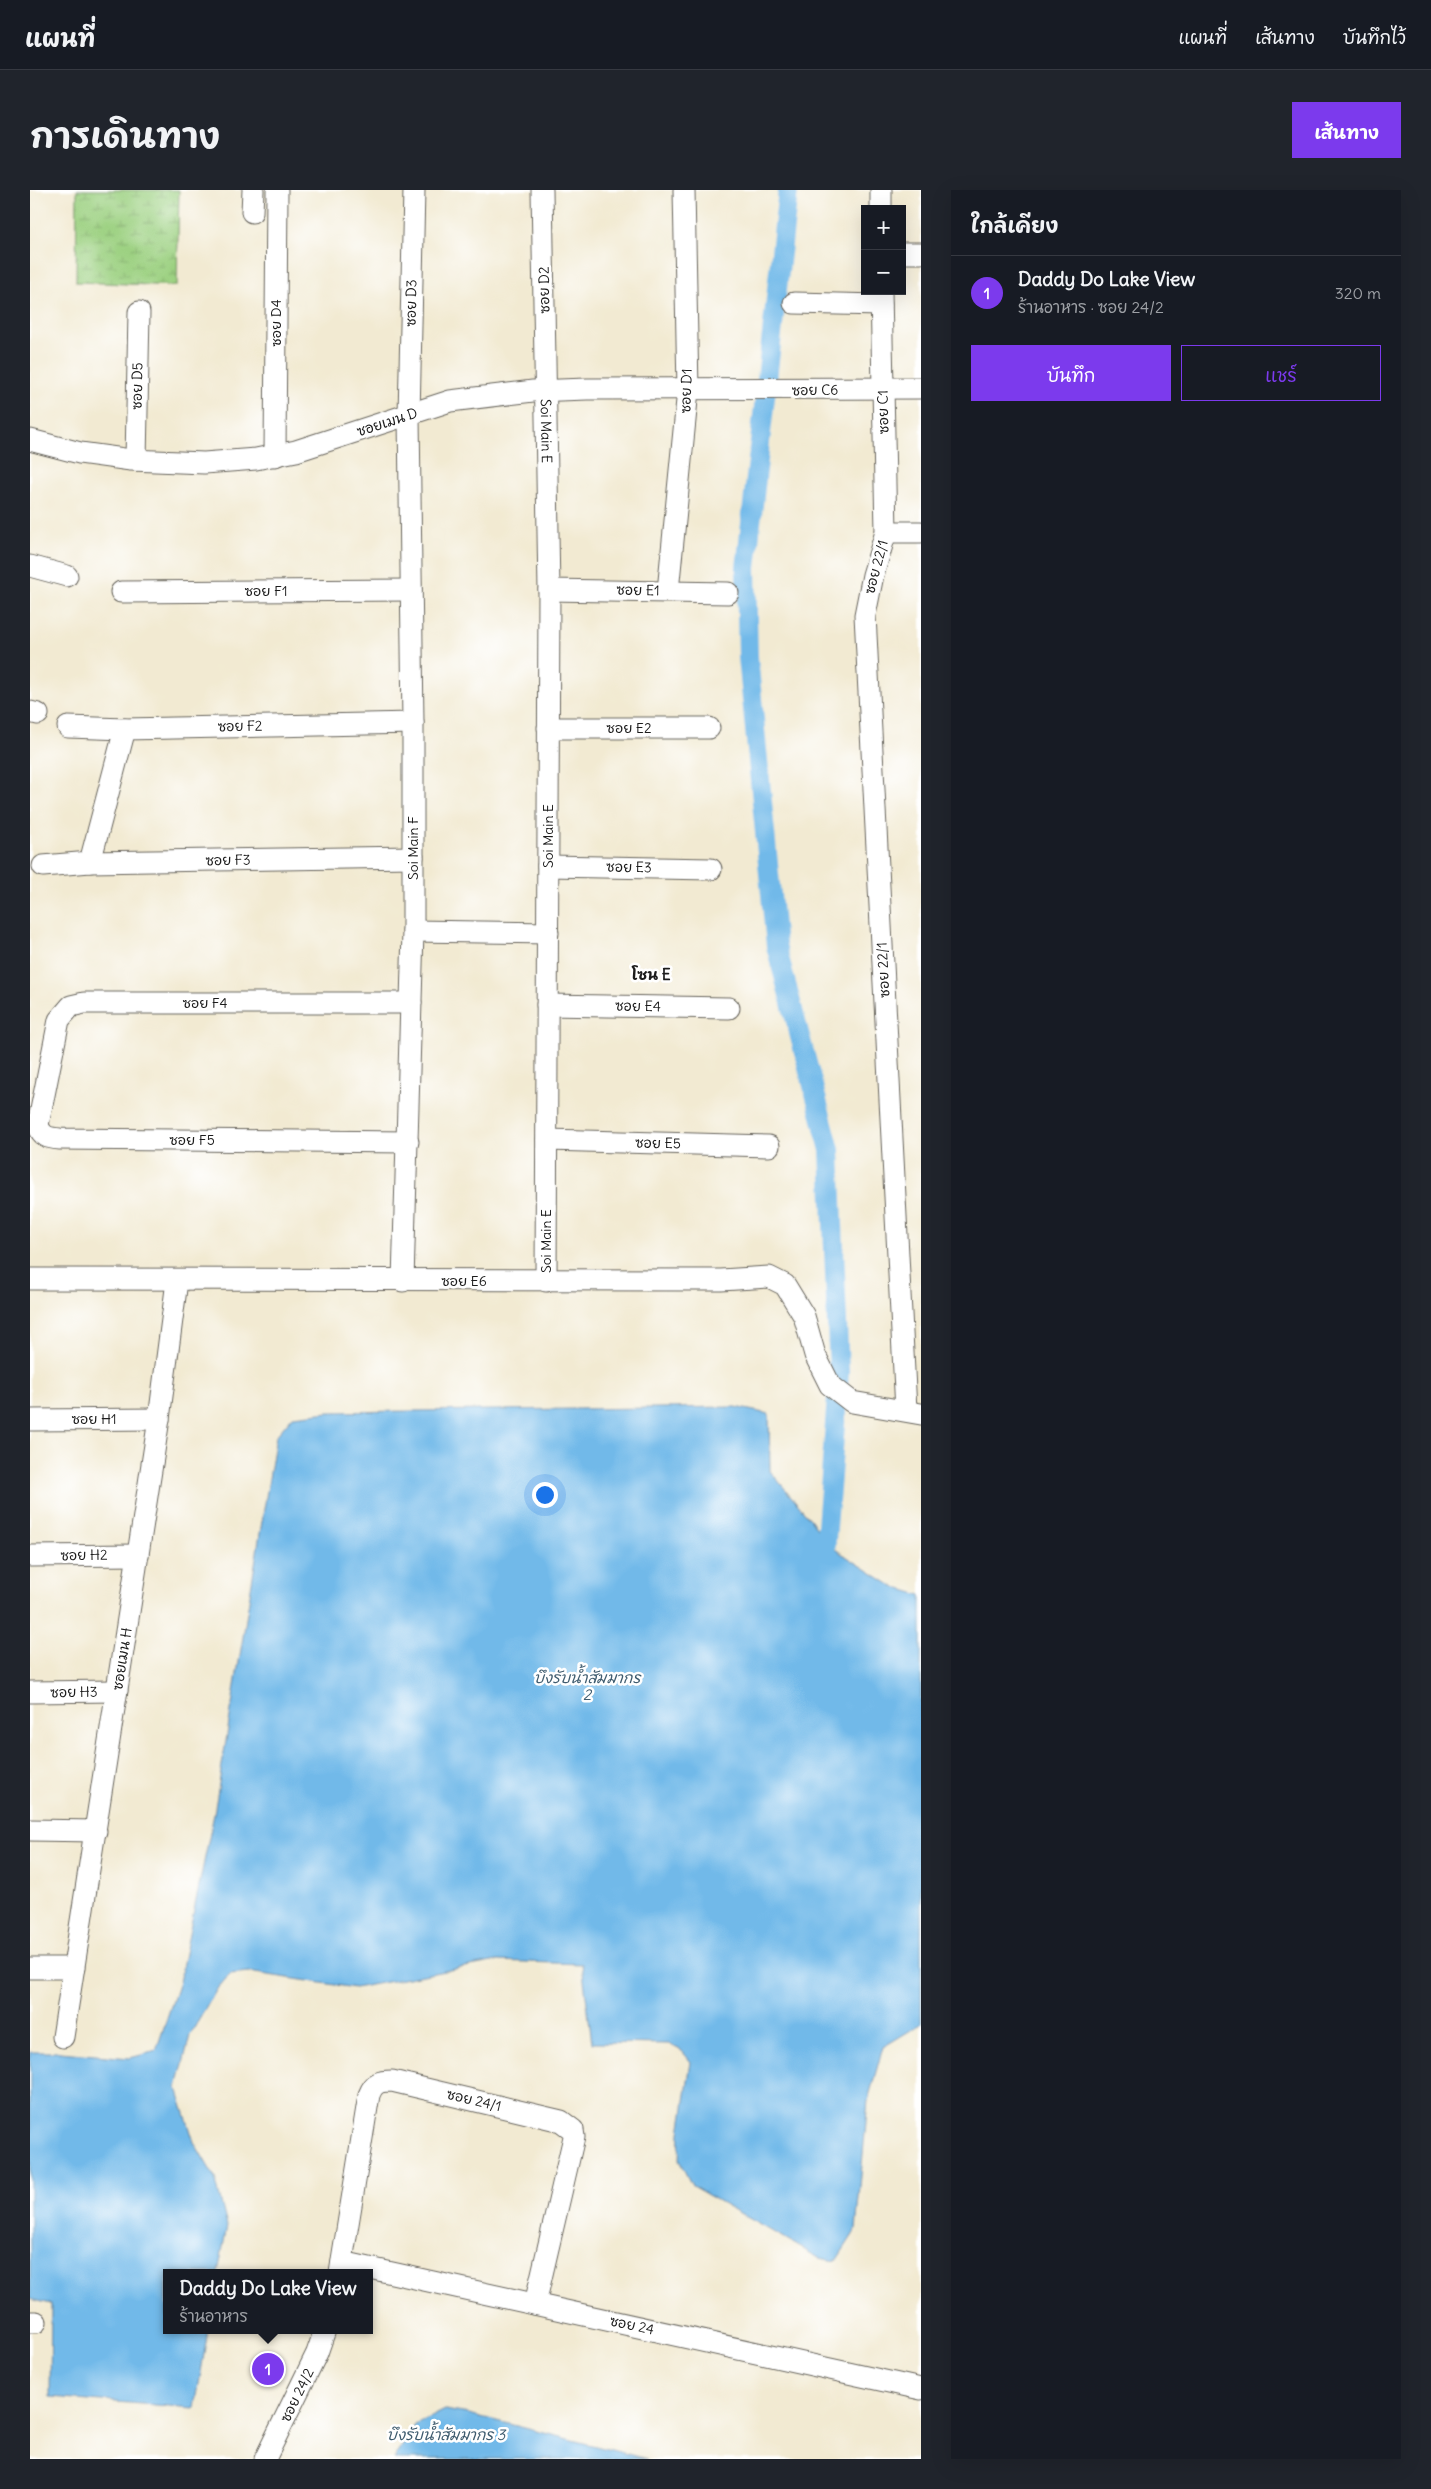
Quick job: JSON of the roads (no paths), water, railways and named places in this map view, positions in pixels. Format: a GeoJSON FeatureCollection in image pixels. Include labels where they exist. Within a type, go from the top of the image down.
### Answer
{"type":"FeatureCollection","features":[{"type":"Feature","properties":{"kind":"street"},"geometry":{"type":"LineString","coordinates":[[252,212],[253,190]]}},
{"type":"Feature","properties":{"kind":"street","name":"ซอย D4"},"geometry":{"type":"LineString","coordinates":[[275,456],[277,190]]}},
{"type":"Feature","properties":{"kind":"street","name":"ซอย D3"},"geometry":{"type":"LineString","coordinates":[[409,416],[414,190]]}},
{"type":"Feature","properties":{"kind":"street","name":"ซอย D2"},"geometry":{"type":"LineString","coordinates":[[542,190],[547,391]]}},
{"type":"Feature","properties":{"kind":"street","name":"ซอย D1"},"geometry":{"type":"LineString","coordinates":[[668,591],[688,390],[684,190]]}},
{"type":"Feature","properties":{"kind":"street"},"geometry":{"type":"LineString","coordinates":[[881,190],[881,205]]}},
{"type":"Feature","properties":{"kind":"street"},"geometry":{"type":"LineString","coordinates":[[906,253],[921,253]]}},
{"type":"Feature","properties":{"kind":"street"},"geometry":{"type":"LineString","coordinates":[[794,303],[881,298]]}},
{"type":"Feature","properties":{"kind":"street","name":"ซอย C1"},"geometry":{"type":"LineString","coordinates":[[881,298],[886,532]]}},
{"type":"Feature","properties":{"kind":"street","name":"ซอย D5"},"geometry":{"type":"LineString","coordinates":[[136,460],[139,312]]}},
{"type":"Feature","properties":{"kind":"street","name":"ซอย C6"},"geometry":{"type":"LineString","coordinates":[[748,390],[921,388]]}},
{"type":"Feature","properties":{"kind":"street","name":"ซอยเมน D"},"geometry":{"type":"LineString","coordinates":[[30,440],[80,453],[136,460],[204,462],[275,456],[409,416],[450,401],[547,391],[748,390]]}},
{"type":"Feature","properties":{"kind":"street","name":"Soi Main E"},"geometry":{"type":"LineString","coordinates":[[546,1281],[549,590],[547,391]]}},
{"type":"Feature","properties":{"kind":"street","name":"Soi Main F"},"geometry":{"type":"LineString","coordinates":[[403,1281],[413,931],[413,723],[409,416]]}},
{"type":"Feature","properties":{"kind":"street"},"geometry":{"type":"LineString","coordinates":[[886,532],[921,532]]}},
{"type":"Feature","properties":{"kind":"street","name":"ซอย 22/1"},"geometry":{"type":"LineString","coordinates":[[886,532],[873,575],[865,615],[914,1412]]}},
{"type":"Feature","properties":{"kind":"street"},"geometry":{"type":"LineString","coordinates":[[30,566],[66,576]]}},
{"type":"Feature","properties":{"kind":"street","name":"ซอย F1"},"geometry":{"type":"LineString","coordinates":[[121,592],[411,590]]}},
{"type":"Feature","properties":{"kind":"street","name":"ซอย E1"},"geometry":{"type":"LineString","coordinates":[[549,590],[728,593]]}},
{"type":"Feature","properties":{"kind":"street","name":"ซอย F2"},"geometry":{"type":"LineString","coordinates":[[68,727],[125,729],[413,723]]}},
{"type":"Feature","properties":{"kind":"street","name":"ซอย E2"},"geometry":{"type":"LineString","coordinates":[[548,728],[709,728]]}},
{"type":"Feature","properties":{"kind":"street"},"geometry":{"type":"LineString","coordinates":[[90,862],[125,729]]}},
{"type":"Feature","properties":{"kind":"street","name":"ซอย F3"},"geometry":{"type":"LineString","coordinates":[[43,866],[90,862],[413,857]]}},
{"type":"Feature","properties":{"kind":"street","name":"ซอย E3"},"geometry":{"type":"LineString","coordinates":[[548,866],[711,869]]}},
{"type":"Feature","properties":{"kind":"street"},"geometry":{"type":"LineString","coordinates":[[413,931],[548,933]]}},
{"type":"Feature","properties":{"kind":"street","name":"ซอย F4"},"geometry":{"type":"LineString","coordinates":[[49,1072],[59,1020],[71,1006],[84,1003],[411,1003]]}},
{"type":"Feature","properties":{"kind":"street","name":"ซอย E4"},"geometry":{"type":"LineString","coordinates":[[547,1005],[729,1008]]}},
{"type":"Feature","properties":{"kind":"street","name":"ซอย F5"},"geometry":{"type":"LineString","coordinates":[[49,1072],[38,1125],[41,1133],[47,1138],[408,1142]]}},
{"type":"Feature","properties":{"kind":"street","name":"ซอย E5"},"geometry":{"type":"LineString","coordinates":[[547,1140],[769,1146]]}},
{"type":"Feature","properties":{"kind":"street","name":"ซอย E6"},"geometry":{"type":"LineString","coordinates":[[30,1278],[546,1281],[721,1280],[769,1277],[785,1285],[804,1316],[815,1354],[830,1385],[850,1401],[914,1412]]}},
{"type":"Feature","properties":{"kind":"street","name":"ซอยเมน H"},"geometry":{"type":"LineString","coordinates":[[63,2037],[159,1419],[177,1280]]}},
{"type":"Feature","properties":{"kind":"street","name":"ซอย H1"},"geometry":{"type":"LineString","coordinates":[[30,1420],[159,1419]]}},
{"type":"Feature","properties":{"kind":"street","name":"ซอย H2"},"geometry":{"type":"LineString","coordinates":[[30,1556],[138,1555]]}},
{"type":"Feature","properties":{"kind":"street","name":"ซอย H3"},"geometry":{"type":"LineString","coordinates":[[30,1692],[118,1691]]}},
{"type":"Feature","properties":{"kind":"street"},"geometry":{"type":"LineString","coordinates":[[30,1830],[96,1831]]}},
{"type":"Feature","properties":{"kind":"street"},"geometry":{"type":"LineString","coordinates":[[30,1968],[74,1968]]}},
{"type":"Feature","properties":{"kind":"street","name":"ซอย 24/1"},"geometry":{"type":"LineString","coordinates":[[341,2268],[369,2094],[372,2087],[380,2081],[392,2082],[561,2121],[573,2130],[574,2137],[535,2304]]}},
{"type":"Feature","properties":{"kind":"street","name":"ซอย 24"},"geometry":{"type":"LineString","coordinates":[[373,2274],[535,2304],[921,2389]]}},
{"type":"Feature","properties":{"kind":"street","name":"ซอย 24/2"},"geometry":{"type":"LineString","coordinates":[[265,2459],[317,2353],[324,2334]]}},
{"type":"Feature","properties":{"kind":"water","name":"บึงรับน้ำสัมมากร 2"},"geometry":{"type":"Polygon","coordinates":[[[735,1407],[769,1414],[770,1471],[811,1520],[827,1544],[894,1587],[921,1595],[921,2024],[883,2047],[868,2100],[856,2230],[836,2261],[819,2258],[692,2186],[679,2160],[680,2133],[691,2062],[682,2051],[669,2044],[592,2043],[582,1964],[497,1961],[355,1988],[248,1972],[230,1974],[217,1989],[190,2035],[177,2088],[194,2142],[215,2178],[227,2226],[219,2269],[163,2269],[163,2334],[207,2334],[195,2408],[50,2397],[51,2304],[30,2299],[30,2052],[60,2052],[130,2058],[156,2051],[179,1982],[214,1814],[276,1436],[293,1416],[329,1412],[735,1407]]]}},
{"type":"Feature","properties":{"kind":"water","name":"บึงรับน้ำสัมมากร 3"},"geometry":{"type":"Polygon","coordinates":[[[445,2410],[469,2414],[647,2459],[394,2459],[415,2425],[445,2410]]]}},
{"type":"Feature","properties":{"kind":"waterway"},"geometry":{"type":"LineString","coordinates":[[788,190],[746,568],[748,657],[776,946],[830,1150],[839,1372],[825,1553],[813,1564]]}},
{"type":"Feature","properties":{"kind":"place","name":"Daddy Do Lake View"},"geometry":{"type":"Point","coordinates":[268,2369]}},
{"type":"Feature","properties":{"kind":"district","name":"โซน E"},"geometry":{"type":"Point","coordinates":[651,975]}}]}
